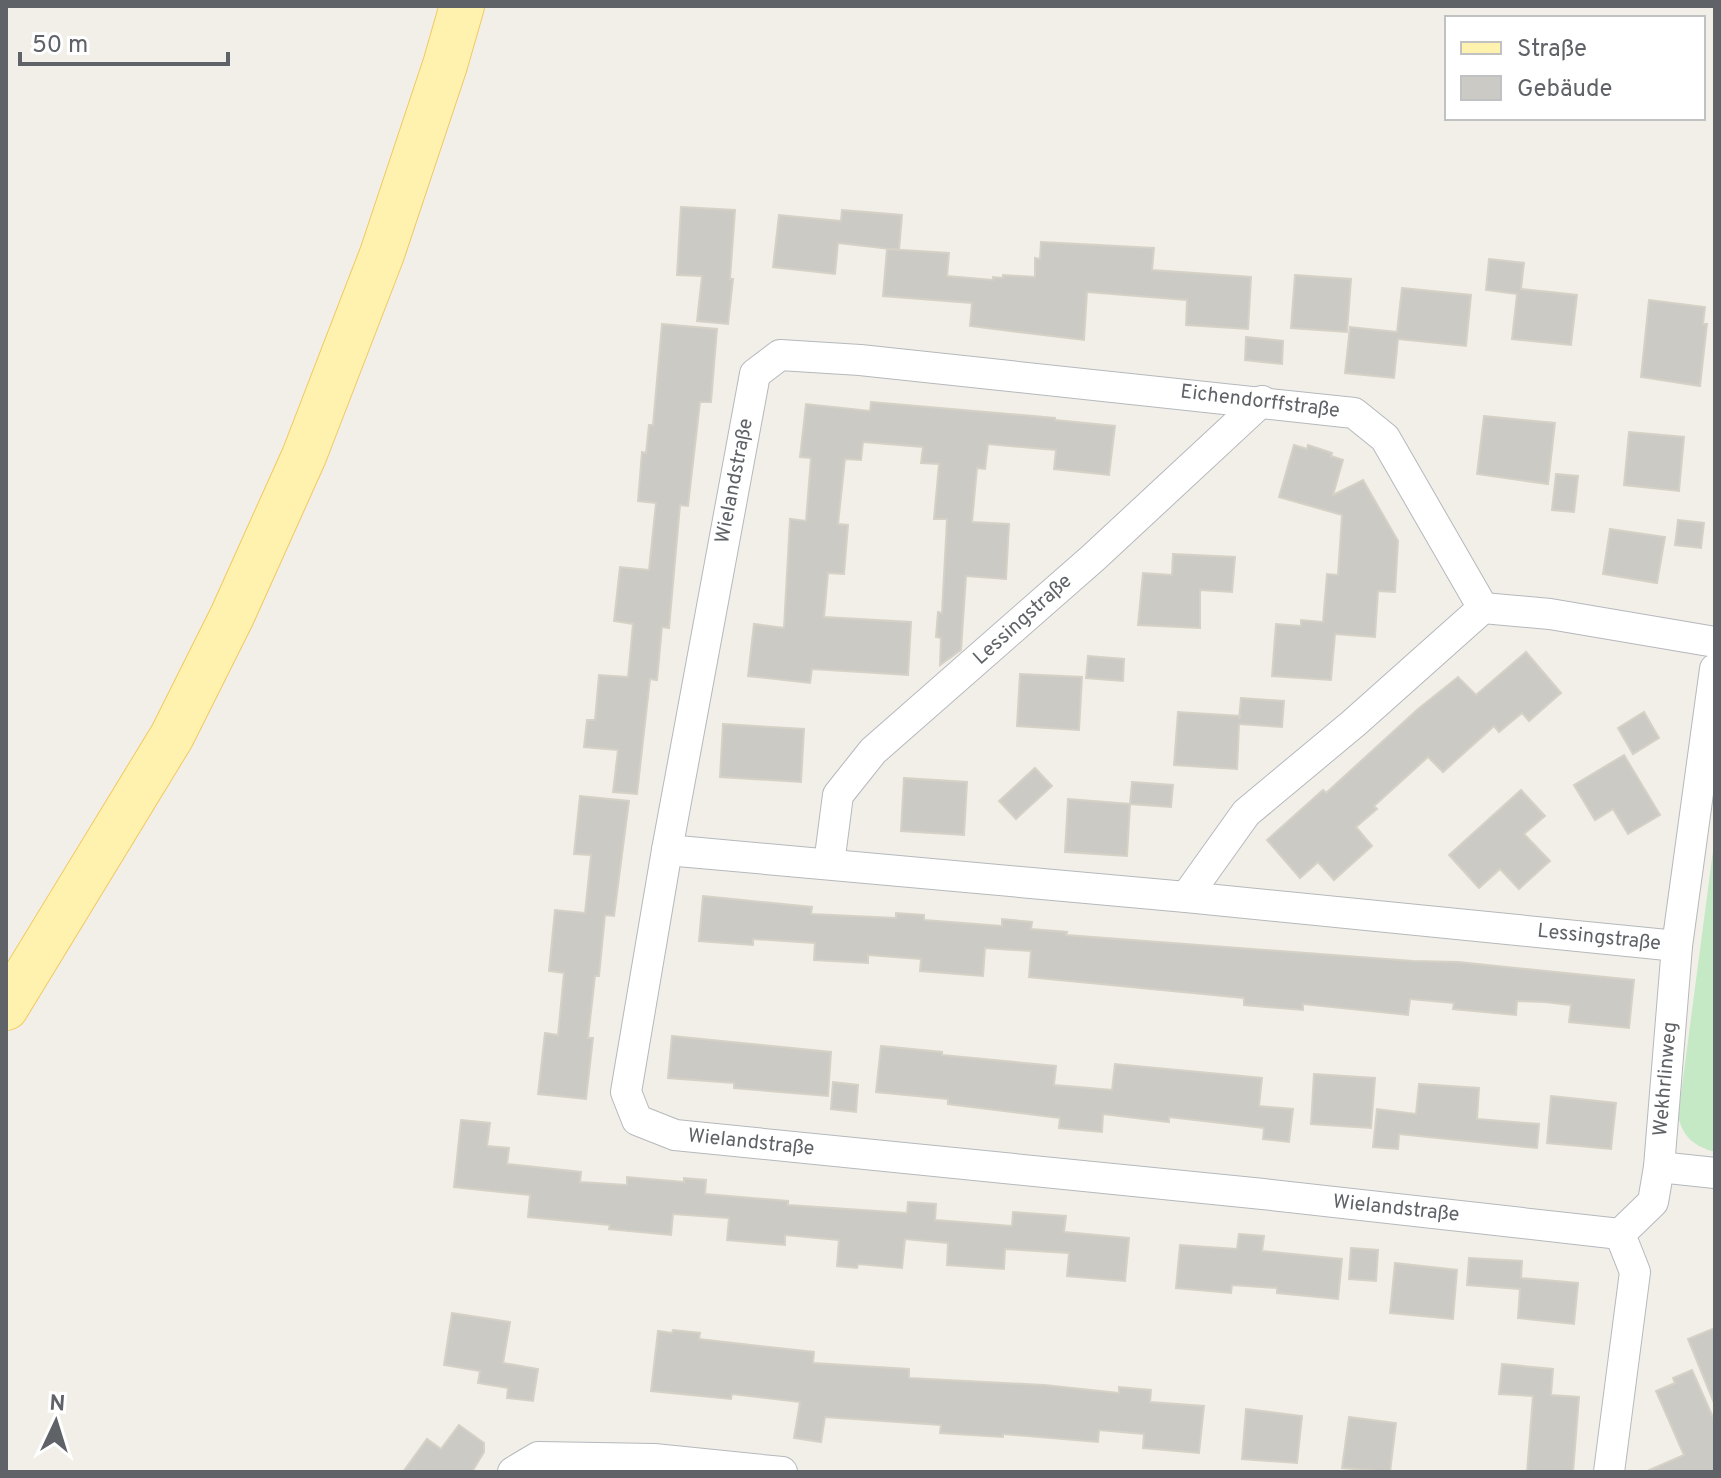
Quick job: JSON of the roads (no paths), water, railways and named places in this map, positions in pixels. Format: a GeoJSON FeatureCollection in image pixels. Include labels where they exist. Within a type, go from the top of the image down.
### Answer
{"type":"FeatureCollection","features":[{"type":"Feature","properties":{"kind":"main road"},"geometry":{"type":"LineString","coordinates":[[6,1008],[172,736],[232,616],[304,456],[382,254],[462,6]]}},
{"type":"Feature","properties":{"kind":"street","name":"Wielandstraße"},"geometry":{"type":"LineString","coordinates":[[841,359],[780,355],[755,374],[667,850],[626,1092],[637,1120],[675,1135],[1263,1194],[1620,1234]]}},
{"type":"Feature","properties":{"kind":"street","name":"Eichendorffstraße"},"geometry":{"type":"LineString","coordinates":[[841,359],[1354,413],[1385,438],[1483,608]]}},
{"type":"Feature","properties":{"kind":"street","name":"Lessingstraße"},"geometry":{"type":"LineString","coordinates":[[829,864],[838,795],[873,751],[1093,558],[1262,401]]}},
{"type":"Feature","properties":{"kind":"street"},"geometry":{"type":"LineString","coordinates":[[1186,897],[1246,813],[1354,723],[1483,608],[1550,614],[1715,642]]}},
{"type":"Feature","properties":{"kind":"street","name":"Wekhrlinweg"},"geometry":{"type":"LineString","coordinates":[[1620,1234],[1653,1202],[1659,1167],[1677,946],[1704,834],[1715,669]]}},
{"type":"Feature","properties":{"kind":"street","name":"Lessingstraße"},"geometry":{"type":"LineString","coordinates":[[667,850],[1677,946]]}},
{"type":"Feature","properties":{"kind":"street"},"geometry":{"type":"LineString","coordinates":[[1659,1167],[1715,1173]]}},
{"type":"Feature","properties":{"kind":"street"},"geometry":{"type":"LineString","coordinates":[[1609,1472],[1635,1272],[1620,1234]]}},
{"type":"Feature","properties":{"kind":"street"},"geometry":{"type":"LineString","coordinates":[[531,1467],[645,1465],[782,1472]]}}]}
